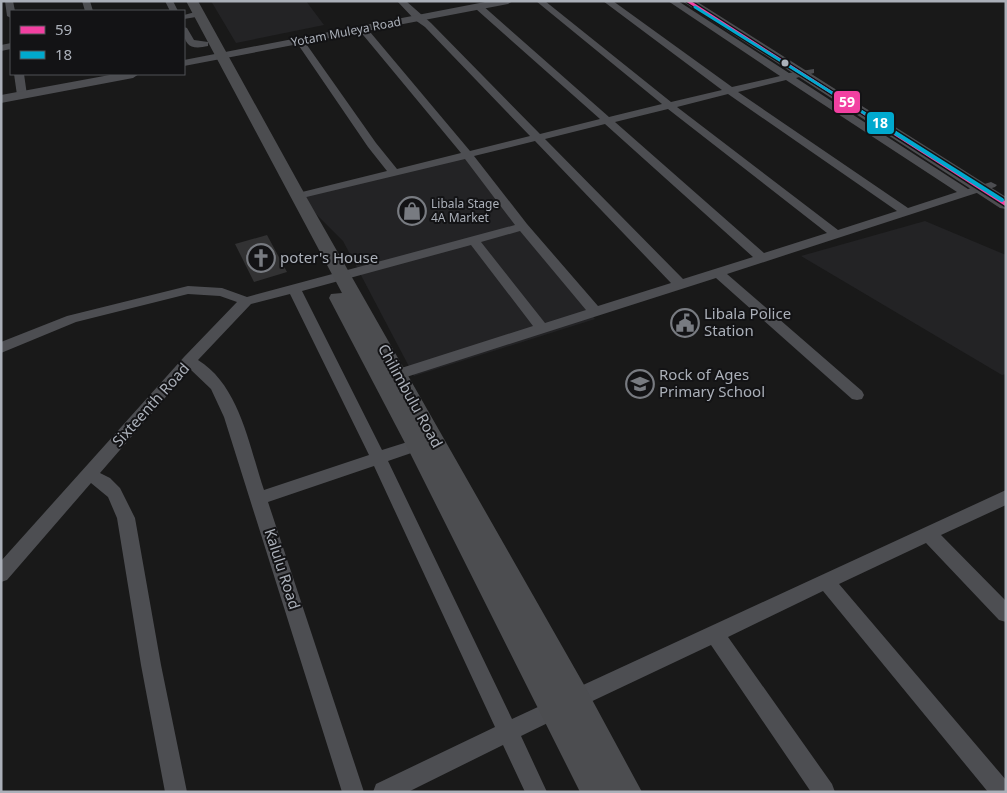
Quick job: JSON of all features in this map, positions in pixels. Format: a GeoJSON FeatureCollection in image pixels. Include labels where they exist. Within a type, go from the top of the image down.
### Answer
{"type":"FeatureCollection","features":[{"type":"Feature","properties":{"kind":"main road","name":"Chilimbulu Road"},"geometry":{"type":"LineString","coordinates":[[183,1],[298,196],[335,277],[417,445],[596,792]]}},
{"type":"Feature","properties":{"kind":"main road","name":"Chilimbulu Road"},"geometry":{"type":"LineString","coordinates":[[192,1],[191,16],[213,52],[335,277],[397,375],[577,698],[627,792]]}},
{"type":"Feature","properties":{"kind":"main road"},"geometry":{"type":"LineString","coordinates":[[688,1],[800,74],[986,186],[1006,194]]}},
{"type":"Feature","properties":{"kind":"main road"},"geometry":{"type":"LineString","coordinates":[[699,1],[800,74]]}},
{"type":"Feature","properties":{"kind":"main road"},"geometry":{"type":"LineString","coordinates":[[986,186],[1006,204]]}},
{"type":"Feature","properties":{"kind":"street"},"geometry":{"type":"LineString","coordinates":[[401,1],[428,25],[680,284]]}},
{"type":"Feature","properties":{"kind":"street","name":"Yotam Muleya Road"},"geometry":{"type":"LineString","coordinates":[[185,64],[213,52],[299,40],[508,1]]}},
{"type":"Feature","properties":{"kind":"street"},"geometry":{"type":"LineString","coordinates":[[540,1],[669,105],[836,234]]}},
{"type":"Feature","properties":{"kind":"street"},"geometry":{"type":"LineString","coordinates":[[607,1],[728,90],[908,213]]}},
{"type":"Feature","properties":{"kind":"street"},"geometry":{"type":"LineString","coordinates":[[672,1],[800,74],[966,192]]}},
{"type":"Feature","properties":{"kind":"street"},"geometry":{"type":"LineString","coordinates":[[486,4],[607,120],[762,258]]}},
{"type":"Feature","properties":{"kind":"street"},"geometry":{"type":"LineString","coordinates":[[362,28],[467,154],[523,226],[595,311]]}},
{"type":"Feature","properties":{"kind":"street"},"geometry":{"type":"LineString","coordinates":[[185,32],[190,42],[213,52]]}},
{"type":"Feature","properties":{"kind":"street"},"geometry":{"type":"LineString","coordinates":[[299,40],[394,172]]}},
{"type":"Feature","properties":{"kind":"street"},"geometry":{"type":"LineString","coordinates":[[298,196],[800,74]]}},
{"type":"Feature","properties":{"kind":"street"},"geometry":{"type":"LineString","coordinates":[[19,75],[22,95]]}},
{"type":"Feature","properties":{"kind":"street"},"geometry":{"type":"LineString","coordinates":[[1,99],[111,76]]}},
{"type":"Feature","properties":{"kind":"street"},"geometry":{"type":"LineString","coordinates":[[397,375],[836,234],[908,213],[986,186]]}},
{"type":"Feature","properties":{"kind":"street"},"geometry":{"type":"LineString","coordinates":[[1,348],[72,319],[188,290],[222,292],[246,301],[474,241],[523,226]]}},
{"type":"Feature","properties":{"kind":"street"},"geometry":{"type":"LineString","coordinates":[[474,241],[542,328]]}},
{"type":"Feature","properties":{"kind":"street"},"geometry":{"type":"LineString","coordinates":[[717,272],[857,395]]}},
{"type":"Feature","properties":{"kind":"street"},"geometry":{"type":"LineString","coordinates":[[294,288],[378,458],[536,792]]}},
{"type":"Feature","properties":{"kind":"street","name":"Sixteenth Road"},"geometry":{"type":"LineString","coordinates":[[1,574],[189,361],[246,301]]}},
{"type":"Feature","properties":{"kind":"street","name":"Kalulu Road"},"geometry":{"type":"LineString","coordinates":[[189,361],[200,368],[219,386],[232,416],[352,792]]}},
{"type":"Feature","properties":{"kind":"street"},"geometry":{"type":"LineString","coordinates":[[259,498],[417,445]]}},
{"type":"Feature","properties":{"kind":"street"},"geometry":{"type":"LineString","coordinates":[[89,474],[104,483],[114,493],[126,518],[151,665],[176,792]]}},
{"type":"Feature","properties":{"kind":"street"},"geometry":{"type":"LineString","coordinates":[[577,698],[1006,497]]}},
{"type":"Feature","properties":{"kind":"street"},"geometry":{"type":"LineString","coordinates":[[928,532],[1006,614]]}},
{"type":"Feature","properties":{"kind":"street"},"geometry":{"type":"LineString","coordinates":[[826,581],[1002,792]]}},
{"type":"Feature","properties":{"kind":"street"},"geometry":{"type":"LineString","coordinates":[[715,634],[824,792]]}},
{"type":"Feature","properties":{"kind":"street"},"geometry":{"type":"LineString","coordinates":[[384,792],[553,710]]}},
{"type":"Feature","properties":{"kind":"shaded area"},"geometry":{"type":"Polygon","coordinates":[[[211,1],[306,1],[324,25],[236,43],[211,1]]]}},
{"type":"Feature","properties":{"kind":"shaded area"},"geometry":{"type":"Polygon","coordinates":[[[467,154],[518,228],[595,319],[414,376],[343,241],[298,196],[467,154]]]}},
{"type":"Feature","properties":{"kind":"shaded area"},"geometry":{"type":"Polygon","coordinates":[[[925,221],[1006,255],[1006,374],[1002,375],[801,256],[925,221]]]}},
{"type":"Feature","properties":{"kind":"building","name":"poter's House"},"geometry":{"type":"Polygon","coordinates":[[[267,235],[287,272],[254,282],[235,244],[267,235]]]}},
{"type":"Feature","properties":{"kind":"transit line","name":"59"},"geometry":{"type":"LineString","coordinates":[[688,1],[1006,204]]}},
{"type":"Feature","properties":{"kind":"transit line","name":"18"},"geometry":{"type":"LineString","coordinates":[[695,7],[1002,200]]}},
{"type":"Feature","properties":{"kind":"place","name":"Libala Stage 4A Market"},"geometry":{"type":"Point","coordinates":[412,211]}},
{"type":"Feature","properties":{"kind":"place","name":"poter's House"},"geometry":{"type":"Point","coordinates":[261,258]}},
{"type":"Feature","properties":{"kind":"place","name":"Libala Police Station"},"geometry":{"type":"Point","coordinates":[685,323]}},
{"type":"Feature","properties":{"kind":"place","name":"Rock of Ages Primary School"},"geometry":{"type":"Point","coordinates":[640,384]}}]}
